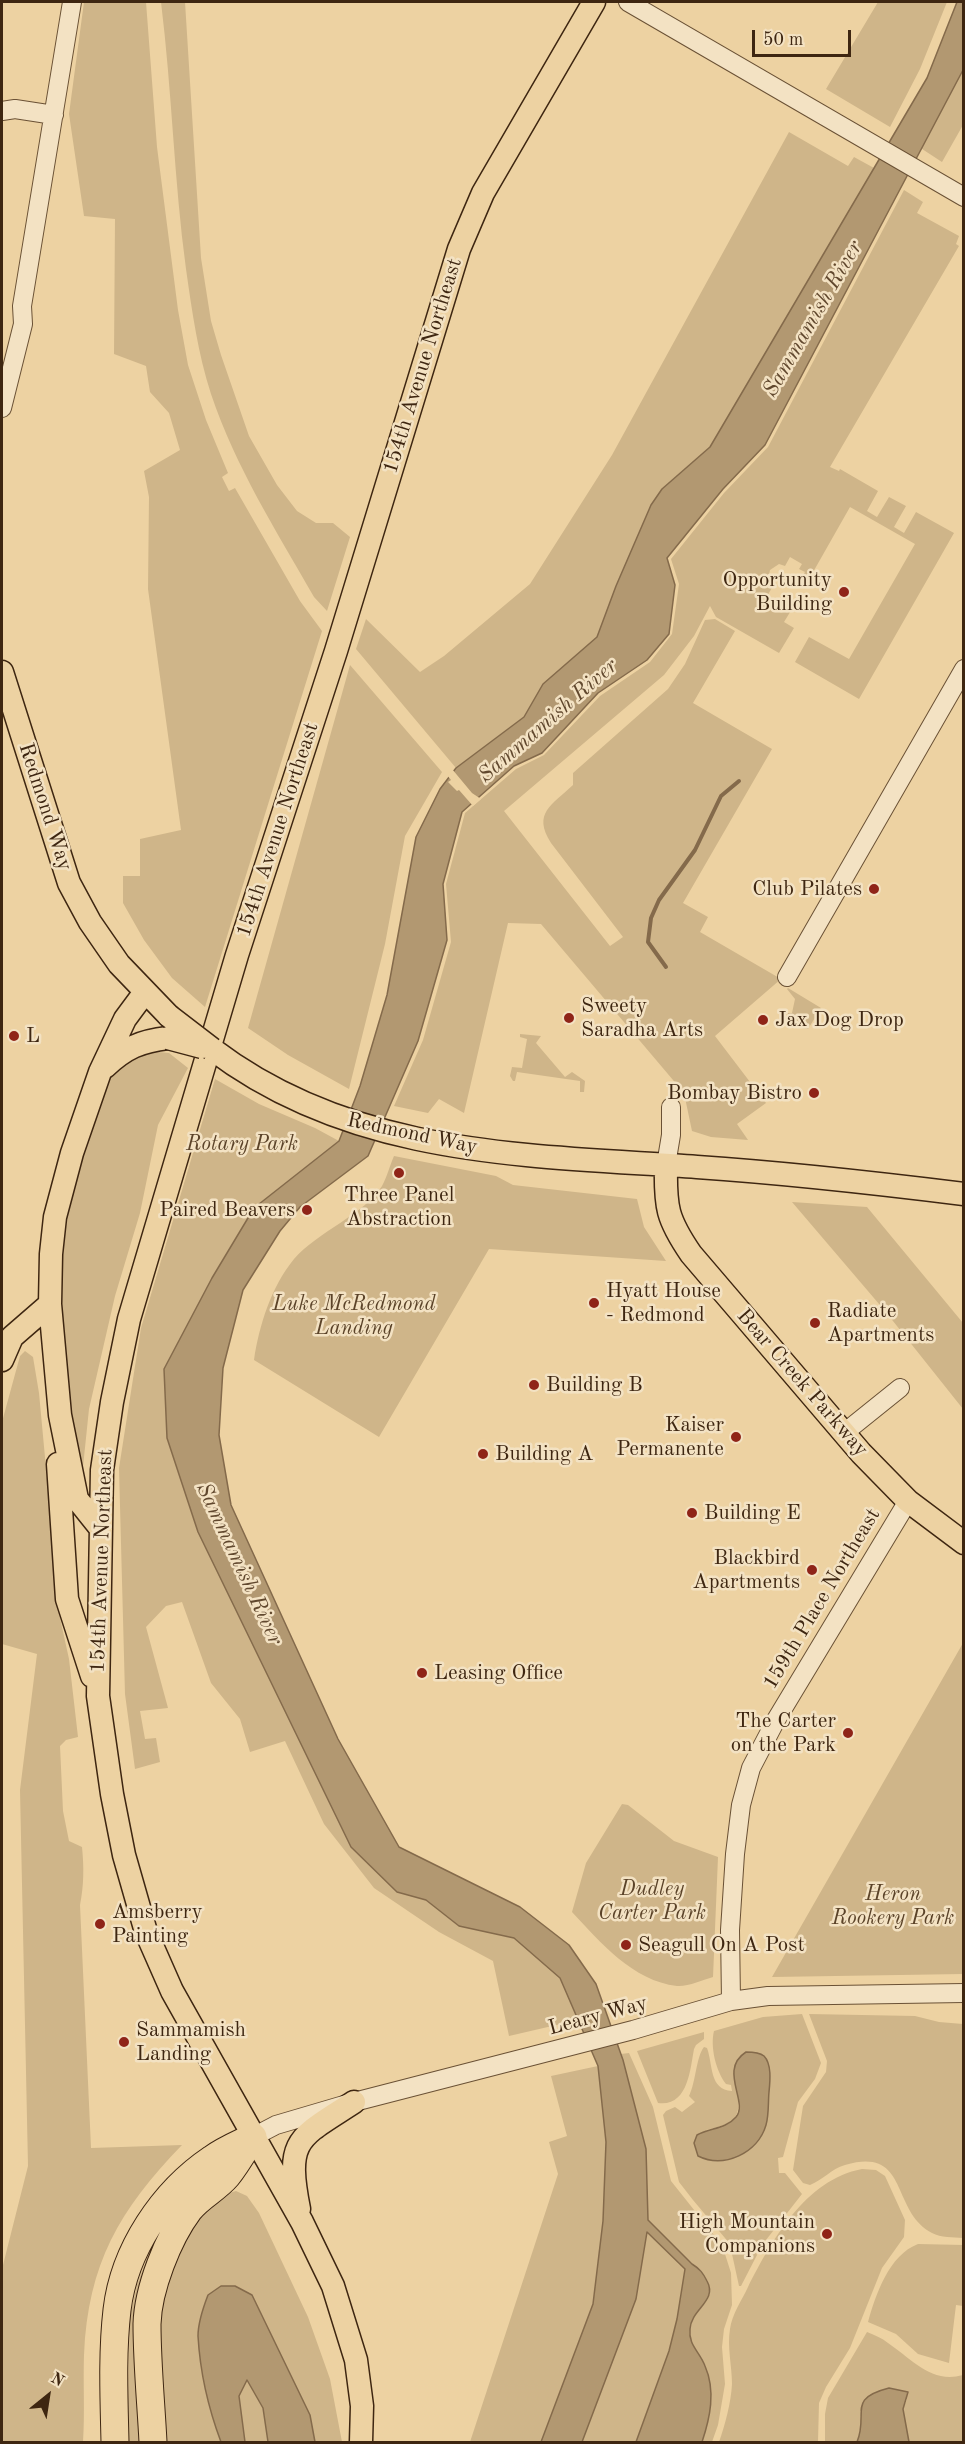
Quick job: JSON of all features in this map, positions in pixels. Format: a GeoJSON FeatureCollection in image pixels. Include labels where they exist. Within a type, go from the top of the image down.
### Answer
{"type":"FeatureCollection","features":[{"type":"Feature","properties":{"kind":"highway"},"geometry":{"type":"LineString","coordinates":[[115,2442],[114,2370],[117,2309],[123,2280],[138,2241],[164,2203],[200,2167],[214,2157],[253,2138]]}},
{"type":"Feature","properties":{"kind":"highway"},"geometry":{"type":"LineString","coordinates":[[153,2442],[147,2322],[152,2295],[164,2258],[176,2230],[190,2208],[226,2178],[253,2138]]}},
{"type":"Feature","properties":{"kind":"main road","name":"154th Avenue Northeast"},"geometry":{"type":"LineString","coordinates":[[98,1696],[102,1464],[129,1319],[237,955],[336,651],[459,249],[483,193],[594,2]]}},
{"type":"Feature","properties":{"kind":"main road","name":"Redmond Way"},"geometry":{"type":"LineString","coordinates":[[2,672],[69,883],[90,922],[119,964],[169,1016],[242,1072],[294,1100],[334,1117],[392,1134],[460,1147],[843,1179],[963,1194]]}},
{"type":"Feature","properties":{"kind":"main road"},"geometry":{"type":"LineString","coordinates":[[101,1529],[77,1498],[60,1415],[50,1304],[51,1254],[55,1217],[72,1153],[100,1072],[124,1019],[145,992]]}},
{"type":"Feature","properties":{"kind":"main road"},"geometry":{"type":"LineString","coordinates":[[100,1072],[120,1052],[147,1041],[168,1038],[212,1049]]}},
{"type":"Feature","properties":{"kind":"main road","name":"Bear Creek Parkway"},"geometry":{"type":"LineString","coordinates":[[666,1165],[668,1213],[674,1228],[691,1254],[844,1433],[908,1501],[963,1543]]}},
{"type":"Feature","properties":{"kind":"main road"},"geometry":{"type":"LineString","coordinates":[[2,1360],[12,1337],[24,1324],[50,1304]]}},
{"type":"Feature","properties":{"kind":"main road"},"geometry":{"type":"LineString","coordinates":[[60,1415],[57,1460],[68,1599],[98,1696],[119,1833],[146,1932],[187,2021],[302,2222],[333,2286],[356,2360],[362,2406],[361,2442]]}},
{"type":"Feature","properties":{"kind":"main road"},"geometry":{"type":"LineString","coordinates":[[302,2222],[295,2190],[293,2161],[299,2144],[304,2134],[354,2102]]}},
{"type":"Feature","properties":{"kind":"main road"},"geometry":{"type":"LineString","coordinates":[[362,2406],[376,2442]]}},
{"type":"Feature","properties":{"kind":"street"},"geometry":{"type":"LineString","coordinates":[[2,408],[23,324],[22,306],[72,2]]}},
{"type":"Feature","properties":{"kind":"street"},"geometry":{"type":"LineString","coordinates":[[628,2],[959,194]]}},
{"type":"Feature","properties":{"kind":"street"},"geometry":{"type":"LineString","coordinates":[[2,111],[15,110],[54,115]]}},
{"type":"Feature","properties":{"kind":"street"},"geometry":{"type":"LineString","coordinates":[[2,364],[13,321],[22,306]]}},
{"type":"Feature","properties":{"kind":"street"},"geometry":{"type":"LineString","coordinates":[[788,977],[962,675]]}},
{"type":"Feature","properties":{"kind":"street"},"geometry":{"type":"LineString","coordinates":[[666,1165],[671,1135],[671,1107]]}},
{"type":"Feature","properties":{"kind":"street"},"geometry":{"type":"LineString","coordinates":[[844,1433],[900,1388]]}},
{"type":"Feature","properties":{"kind":"street","name":"159th Place Northeast"},"geometry":{"type":"LineString","coordinates":[[731,2001],[730,1930],[735,1854],[741,1805],[751,1768],[776,1720],[908,1501]]}},
{"type":"Feature","properties":{"kind":"street","name":"Leary Way"},"geometry":{"type":"LineString","coordinates":[[253,2138],[276,2125],[354,2102],[633,2030],[731,2001],[791,1995],[963,1993]]}},
{"type":"Feature","properties":{"kind":"green space"},"geometry":{"type":"Polygon","coordinates":[[[84,2],[146,2],[157,147],[178,310],[188,365],[206,420],[228,473],[222,477],[229,491],[235,488],[300,601],[322,631],[205,1007],[172,978],[144,940],[123,903],[123,876],[140,876],[140,839],[181,830],[148,589],[149,497],[144,471],[180,450],[169,413],[150,392],[146,366],[114,354],[115,219],[84,216],[69,114],[84,2]]]}},
{"type":"Feature","properties":{"kind":"green space"},"geometry":{"type":"Polygon","coordinates":[[[161,2],[185,2],[201,258],[211,321],[249,436],[277,485],[297,511],[316,523],[333,523],[350,537],[327,611],[314,597],[271,523],[232,448],[206,379],[193,316],[182,236],[161,2]]]}},
{"type":"Feature","properties":{"kind":"green space"},"geometry":{"type":"Polygon","coordinates":[[[878,2],[947,2],[920,69],[890,127],[826,89],[878,2]]]}},
{"type":"Feature","properties":{"kind":"green space"},"geometry":{"type":"Polygon","coordinates":[[[963,70],[963,125],[942,162],[919,147],[963,70]]]}},
{"type":"Feature","properties":{"kind":"green space"},"geometry":{"type":"Polygon","coordinates":[[[789,132],[848,166],[854,157],[874,168],[710,447],[662,489],[597,637],[543,684],[524,717],[456,768],[356,649],[366,619],[420,672],[444,656],[530,584],[612,455],[789,132]]]}},
{"type":"Feature","properties":{"kind":"green space"},"geometry":{"type":"Polygon","coordinates":[[[904,190],[923,202],[917,213],[959,236],[956,244],[959,246],[830,467],[839,471],[840,469],[878,491],[867,511],[877,517],[889,497],[906,506],[894,527],[904,533],[916,512],[954,533],[859,699],[795,662],[809,637],[849,659],[915,544],[850,507],[808,581],[802,577],[805,572],[799,569],[802,564],[790,557],[785,566],[779,564],[770,570],[769,575],[774,584],[765,600],[778,608],[781,603],[787,606],[789,601],[795,604],[784,622],[794,628],[779,653],[716,617],[710,606],[694,636],[664,675],[504,811],[610,946],[623,937],[551,843],[543,824],[544,817],[552,804],[573,785],[573,773],[668,689],[685,664],[705,620],[715,619],[735,631],[693,703],[772,749],[683,903],[708,917],[700,932],[781,979],[715,1036],[766,1103],[737,1124],[748,1140],[711,1137],[692,1131],[684,1093],[541,924],[508,923],[464,1113],[439,1099],[428,1113],[394,1106],[423,1040],[451,942],[446,884],[465,813],[516,769],[544,755],[600,696],[650,662],[672,634],[679,584],[671,559],[724,493],[768,447],[904,190]]]}},
{"type":"Feature","properties":{"kind":"green space"},"geometry":{"type":"Polygon","coordinates":[[[350,665],[442,772],[405,836],[385,944],[349,1089],[288,1055],[248,1028],[350,665]]]}},
{"type":"Feature","properties":{"kind":"green space"},"geometry":{"type":"Polygon","coordinates":[[[788,988],[821,1008],[808,1029],[801,1028],[787,1013],[792,1013],[795,999],[788,988]]]}},
{"type":"Feature","properties":{"kind":"green space"},"geometry":{"type":"Polygon","coordinates":[[[520,1034],[541,1036],[536,1043],[565,1077],[572,1072],[585,1081],[584,1092],[580,1092],[580,1081],[517,1072],[515,1081],[513,1081],[510,1076],[512,1067],[522,1068],[527,1039],[520,1037],[520,1034]]]}},
{"type":"Feature","properties":{"kind":"green space"},"geometry":{"type":"Polygon","coordinates":[[[150,1051],[169,1053],[188,1068],[158,1125],[140,1213],[115,1296],[89,1409],[81,1486],[71,1426],[65,1352],[61,1282],[63,1235],[79,1165],[107,1077],[119,1064],[150,1051]]]}},
{"type":"Feature","properties":{"kind":"green space","name":"Rotary Park"},"geometry":{"type":"Polygon","coordinates":[[[215,1079],[259,1104],[339,1141],[254,1208],[212,1278],[164,1369],[167,1438],[198,1532],[351,1847],[397,1892],[426,1900],[459,1926],[514,1938],[561,1978],[578,2020],[509,2036],[493,1961],[439,1932],[374,1888],[324,1824],[285,1741],[250,1752],[240,1719],[211,1683],[182,1602],[166,1606],[146,1627],[168,1708],[140,1711],[145,1739],[156,1738],[160,1762],[135,1769],[125,1694],[119,1468],[141,1328],[215,1079]]]}},
{"type":"Feature","properties":{"kind":"green space","name":"Luke McRedmond Landing"},"geometry":{"type":"Polygon","coordinates":[[[394,1156],[496,1176],[513,1185],[637,1199],[644,1227],[666,1261],[489,1249],[379,1437],[254,1360],[267,1307],[286,1270],[294,1259],[315,1240],[375,1196],[384,1182],[394,1156]]]}},
{"type":"Feature","properties":{"kind":"green space"},"geometry":{"type":"Polygon","coordinates":[[[792,1202],[867,1207],[963,1323],[963,1409],[885,1311],[792,1202]]]}},
{"type":"Feature","properties":{"kind":"green space"},"geometry":{"type":"Polygon","coordinates":[[[25,1351],[33,1357],[39,1393],[60,1618],[69,1659],[78,1737],[66,1740],[60,1746],[63,1811],[69,1841],[82,1847],[83,1854],[80,1905],[91,2148],[182,2145],[141,2192],[124,2216],[100,2266],[87,2323],[84,2355],[83,2442],[2,2442],[2,2269],[28,2166],[20,1790],[37,1654],[2,1644],[2,1422],[20,1356],[25,1351]]]}},
{"type":"Feature","properties":{"kind":"green space","name":"Heron Rookery Park"},"geometry":{"type":"Polygon","coordinates":[[[963,1643],[963,1974],[772,1977],[963,1643]]]}},
{"type":"Feature","properties":{"kind":"green space","name":"Dudley Carter Park"},"geometry":{"type":"Polygon","coordinates":[[[622,1804],[628,1805],[674,1841],[718,1857],[713,1977],[677,1986],[646,1977],[618,1958],[572,1912],[586,1863],[622,1804]]]}},
{"type":"Feature","properties":{"kind":"green space"},"geometry":{"type":"Polygon","coordinates":[[[802,2014],[821,2063],[815,2079],[798,2102],[783,2157],[778,2158],[779,2173],[785,2173],[802,2194],[766,2240],[747,2248],[730,2244],[679,2182],[663,2115],[675,2107],[682,2112],[695,2102],[689,2096],[699,2057],[704,2047],[707,2048],[713,2075],[719,2086],[732,2091],[731,2085],[726,2084],[722,2079],[717,2066],[713,2051],[714,2031],[763,2017],[802,2014]],[[734,2078],[738,2099],[737,2114],[727,2123],[706,2130],[706,2160],[730,2158],[750,2148],[763,2130],[768,2106],[734,2078]]]}},
{"type":"Feature","properties":{"kind":"green space"},"geometry":{"type":"Polygon","coordinates":[[[809,2014],[915,2016],[939,2022],[963,2024],[963,2238],[936,2235],[919,2223],[890,2172],[880,2165],[866,2162],[845,2165],[810,2185],[803,2183],[793,2170],[803,2106],[826,2072],[827,2061],[809,2014]]]}},
{"type":"Feature","properties":{"kind":"green space"},"geometry":{"type":"Polygon","coordinates":[[[704,2032],[704,2039],[694,2049],[689,2076],[682,2093],[668,2103],[658,2103],[637,2051],[704,2032]]]}},
{"type":"Feature","properties":{"kind":"green space"},"geometry":{"type":"Polygon","coordinates":[[[629,2053],[653,2107],[671,2181],[714,2235],[725,2254],[731,2273],[732,2305],[724,2329],[722,2347],[725,2384],[718,2425],[712,2442],[702,2442],[709,2414],[708,2376],[690,2335],[691,2322],[709,2297],[709,2285],[691,2262],[647,2231],[685,2269],[669,2351],[636,2442],[582,2442],[646,2149],[621,2054],[629,2053]]]}},
{"type":"Feature","properties":{"kind":"green space"},"geometry":{"type":"Polygon","coordinates":[[[598,2066],[606,2142],[603,2221],[593,2304],[541,2442],[470,2442],[558,2174],[549,2142],[567,2136],[551,2076],[598,2066]]]}},
{"type":"Feature","properties":{"kind":"green space"},"geometry":{"type":"Polygon","coordinates":[[[862,2169],[876,2170],[885,2176],[905,2220],[904,2237],[882,2268],[850,2348],[819,2403],[818,2442],[719,2442],[731,2391],[729,2336],[731,2323],[757,2269],[780,2232],[807,2199],[824,2185],[842,2175],[862,2169]]]}},
{"type":"Feature","properties":{"kind":"green space"},"geometry":{"type":"Polygon","coordinates":[[[236,2191],[247,2196],[259,2213],[308,2317],[330,2379],[342,2442],[315,2442],[310,2415],[252,2295],[235,2286],[198,2334],[209,2403],[221,2442],[162,2442],[157,2337],[166,2291],[182,2248],[193,2228],[205,2211],[220,2198],[236,2191]]]}},
{"type":"Feature","properties":{"kind":"green space"},"geometry":{"type":"Polygon","coordinates":[[[918,2244],[963,2245],[963,2306],[956,2305],[949,2363],[918,2354],[896,2334],[868,2322],[880,2288],[892,2266],[908,2249],[918,2244]]]}},
{"type":"Feature","properties":{"kind":"green space"},"geometry":{"type":"Polygon","coordinates":[[[149,2252],[153,2253],[143,2442],[127,2442],[130,2316],[137,2285],[149,2252]]]}},
{"type":"Feature","properties":{"kind":"green space"},"geometry":{"type":"Polygon","coordinates":[[[756,2253],[757,2255],[741,2286],[739,2286],[732,2254],[756,2253]]]}},
{"type":"Feature","properties":{"kind":"green space"},"geometry":{"type":"Polygon","coordinates":[[[867,2332],[932,2373],[952,2377],[963,2375],[963,2442],[909,2442],[903,2409],[907,2399],[860,2411],[862,2431],[857,2442],[825,2442],[825,2414],[828,2398],[867,2332]]]}},
{"type":"Feature","properties":{"kind":"green space"},"geometry":{"type":"Polygon","coordinates":[[[247,2380],[263,2408],[268,2442],[245,2442],[239,2396],[247,2380]]]}},
{"type":"Feature","properties":{"kind":"water","name":"Sammamish River"},"geometry":{"type":"Polygon","coordinates":[[[957,2],[963,2],[963,70],[765,445],[723,489],[667,558],[675,585],[669,634],[647,660],[598,693],[542,753],[514,766],[462,812],[443,884],[447,940],[418,1041],[368,1156],[300,1207],[280,1231],[243,1290],[223,1368],[219,1435],[231,1505],[338,1739],[399,1847],[520,1907],[569,1945],[596,1984],[623,2060],[646,2149],[648,2220],[701,2271],[707,2281],[709,2294],[707,2300],[691,2322],[690,2329],[691,2340],[703,2361],[710,2385],[709,2414],[702,2442],[636,2442],[669,2351],[685,2269],[647,2232],[636,2299],[582,2442],[541,2442],[593,2304],[603,2221],[606,2142],[598,2066],[560,1978],[514,1938],[459,1926],[426,1900],[397,1892],[351,1847],[198,1532],[167,1438],[164,1369],[212,1278],[254,1208],[339,1141],[360,1086],[387,995],[416,837],[440,789],[456,768],[524,717],[543,684],[597,637],[651,505],[662,489],[710,447],[927,78],[957,2]]]}},
{"type":"Feature","properties":{"kind":"water"},"geometry":{"type":"Polygon","coordinates":[[[746,2052],[764,2056],[769,2068],[768,2117],[762,2135],[748,2151],[739,2156],[718,2161],[698,2156],[694,2143],[697,2135],[727,2124],[736,2117],[739,2111],[734,2068],[738,2059],[746,2052]]]}},
{"type":"Feature","properties":{"kind":"water"},"geometry":{"type":"Polygon","coordinates":[[[221,2286],[235,2286],[252,2295],[310,2415],[315,2442],[268,2442],[263,2408],[247,2380],[239,2396],[245,2442],[221,2442],[206,2390],[198,2336],[200,2320],[208,2295],[221,2286]]]}},
{"type":"Feature","properties":{"kind":"water"},"geometry":{"type":"Polygon","coordinates":[[[889,2388],[908,2392],[903,2409],[909,2442],[857,2442],[863,2402],[876,2392],[889,2388]]]}},
{"type":"Feature","properties":{"kind":"pier"},"geometry":{"type":"Polygon","coordinates":[[[452,769],[472,793],[481,799],[473,806],[459,790],[457,791],[448,782],[451,780],[447,775],[452,769]]]}},
{"type":"Feature","properties":{"kind":"waterway"},"geometry":{"type":"LineString","coordinates":[[666,967],[648,942],[651,918],[659,900],[695,850],[721,796],[739,781]]}},
{"type":"Feature","properties":{"kind":"place","name":"Opportunity Building"},"geometry":{"type":"Point","coordinates":[844,592]}},
{"type":"Feature","properties":{"kind":"place","name":"Club Pilates"},"geometry":{"type":"Point","coordinates":[874,889]}},
{"type":"Feature","properties":{"kind":"place","name":"Sweety Saradha Arts"},"geometry":{"type":"Point","coordinates":[569,1018]}},
{"type":"Feature","properties":{"kind":"place","name":"Jax Dog Drop"},"geometry":{"type":"Point","coordinates":[763,1020]}},
{"type":"Feature","properties":{"kind":"place","name":"L"},"geometry":{"type":"Point","coordinates":[14,1036]}},
{"type":"Feature","properties":{"kind":"place","name":"Bombay Bistro"},"geometry":{"type":"Point","coordinates":[814,1093]}},
{"type":"Feature","properties":{"kind":"place","name":"Three Panel Abstraction"},"geometry":{"type":"Point","coordinates":[399,1173]}},
{"type":"Feature","properties":{"kind":"place","name":"Paired Beavers"},"geometry":{"type":"Point","coordinates":[307,1210]}},
{"type":"Feature","properties":{"kind":"place","name":"Hyatt House - Redmond"},"geometry":{"type":"Point","coordinates":[594,1303]}},
{"type":"Feature","properties":{"kind":"place","name":"Radiate Apartments"},"geometry":{"type":"Point","coordinates":[815,1323]}},
{"type":"Feature","properties":{"kind":"place","name":"Building B"},"geometry":{"type":"Point","coordinates":[534,1385]}},
{"type":"Feature","properties":{"kind":"place","name":"Kaiser Permanente"},"geometry":{"type":"Point","coordinates":[736,1437]}},
{"type":"Feature","properties":{"kind":"place","name":"Building A"},"geometry":{"type":"Point","coordinates":[483,1454]}},
{"type":"Feature","properties":{"kind":"place","name":"Building E"},"geometry":{"type":"Point","coordinates":[692,1513]}},
{"type":"Feature","properties":{"kind":"place","name":"Blackbird Apartments"},"geometry":{"type":"Point","coordinates":[812,1570]}},
{"type":"Feature","properties":{"kind":"place","name":"Leasing Office"},"geometry":{"type":"Point","coordinates":[422,1673]}},
{"type":"Feature","properties":{"kind":"place","name":"The Carter on the Park"},"geometry":{"type":"Point","coordinates":[848,1733]}},
{"type":"Feature","properties":{"kind":"place","name":"Amsberry Painting"},"geometry":{"type":"Point","coordinates":[100,1924]}},
{"type":"Feature","properties":{"kind":"place","name":"Seagull On A Post"},"geometry":{"type":"Point","coordinates":[626,1945]}},
{"type":"Feature","properties":{"kind":"place","name":"Sammamish Landing"},"geometry":{"type":"Point","coordinates":[124,2042]}},
{"type":"Feature","properties":{"kind":"place","name":"High Mountain Companions"},"geometry":{"type":"Point","coordinates":[827,2234]}}]}
